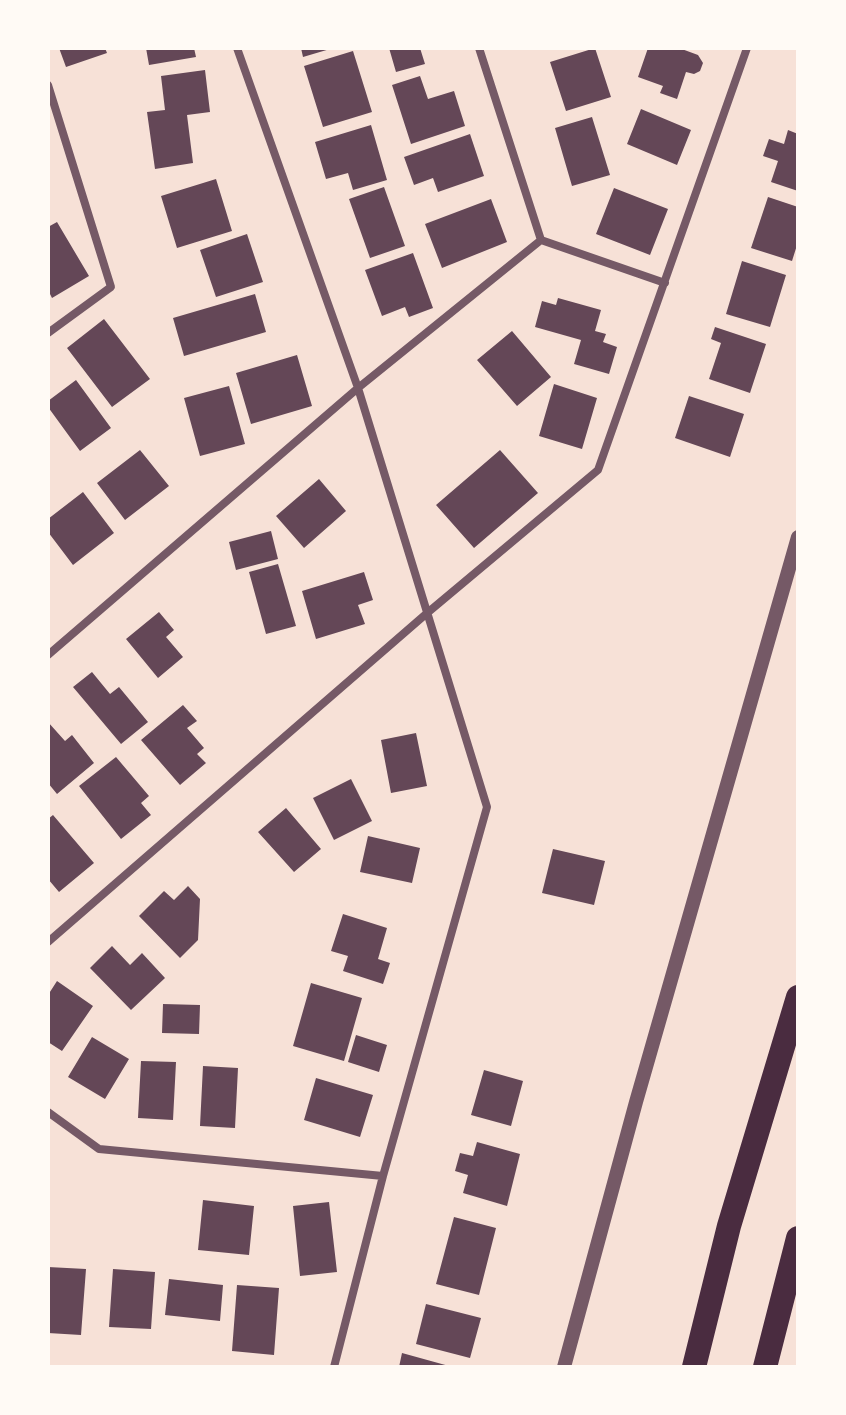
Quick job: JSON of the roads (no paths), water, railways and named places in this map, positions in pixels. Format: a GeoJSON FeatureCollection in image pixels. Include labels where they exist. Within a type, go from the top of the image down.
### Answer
{"type":"FeatureCollection","features":[{"type":"Feature","properties":{"kind":"highway"},"geometry":{"type":"LineString","coordinates":[[694,1367],[729,1226],[798,997]]}},
{"type":"Feature","properties":{"kind":"highway"},"geometry":{"type":"LineString","coordinates":[[765,1367],[798,1238]]}},
{"type":"Feature","properties":{"kind":"street"},"geometry":{"type":"LineString","coordinates":[[237,48],[358,388],[487,807],[383,1176],[334,1367]]}},
{"type":"Feature","properties":{"kind":"street"},"geometry":{"type":"LineString","coordinates":[[479,48],[541,240]]}},
{"type":"Feature","properties":{"kind":"street"},"geometry":{"type":"LineString","coordinates":[[48,942],[426,614],[598,470],[747,48]]}},
{"type":"Feature","properties":{"kind":"street"},"geometry":{"type":"LineString","coordinates":[[48,85],[111,287],[48,333]]}},
{"type":"Feature","properties":{"kind":"street"},"geometry":{"type":"LineString","coordinates":[[48,655],[358,388],[541,240]]}},
{"type":"Feature","properties":{"kind":"street"},"geometry":{"type":"LineString","coordinates":[[541,240],[665,283]]}},
{"type":"Feature","properties":{"kind":"street"},"geometry":{"type":"LineString","coordinates":[[564,1367],[644,1072],[798,537]]}},
{"type":"Feature","properties":{"kind":"street"},"geometry":{"type":"LineString","coordinates":[[48,1112],[99,1149],[383,1176]]}}]}
